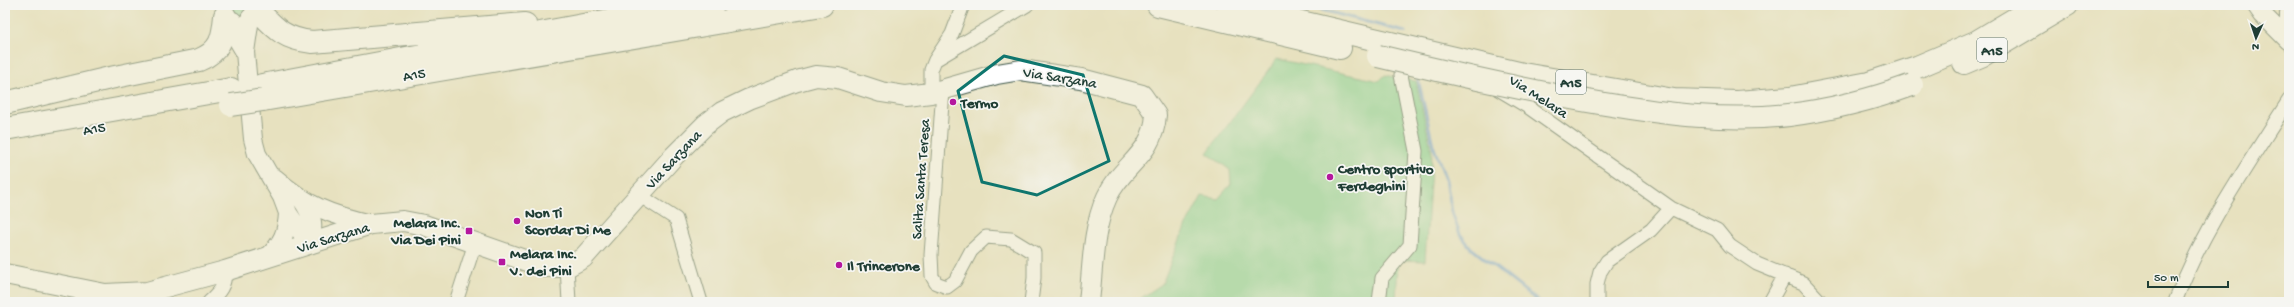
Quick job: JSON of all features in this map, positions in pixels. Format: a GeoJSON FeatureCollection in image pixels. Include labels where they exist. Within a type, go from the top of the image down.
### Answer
{"type":"FeatureCollection","features":[{"type":"Feature","properties":{"kind":"highway","name":"A15"},"geometry":{"type":"LineString","coordinates":[[262,92],[626,17],[712,5]]}},
{"type":"Feature","properties":{"kind":"highway","name":"A15"},"geometry":{"type":"LineString","coordinates":[[5,143],[231,97],[822,5]]}},
{"type":"Feature","properties":{"kind":"highway","name":"A15"},"geometry":{"type":"LineString","coordinates":[[1158,5],[1526,91],[1674,115],[1723,118],[1789,115],[1879,97],[1983,55],[2067,5]]}},
{"type":"Feature","properties":{"kind":"highway","name":"A15"},"geometry":{"type":"LineString","coordinates":[[1228,5],[1523,74],[1674,100],[1737,102],[1790,98],[1870,83],[1917,67],[1976,42],[2038,5]]}},
{"type":"Feature","properties":{"kind":"highway"},"geometry":{"type":"LineString","coordinates":[[5,103],[110,78],[199,60],[211,55],[240,12],[298,41],[312,42],[466,28],[626,17]]}},
{"type":"Feature","properties":{"kind":"highway","name":"A15"},"geometry":{"type":"LineString","coordinates":[[5,129],[113,110],[231,97]]}},
{"type":"Feature","properties":{"kind":"highway"},"geometry":{"type":"LineString","coordinates":[[5,120],[75,109],[113,110]]}},
{"type":"Feature","properties":{"kind":"main road","name":"Via Sarzana"},"geometry":{"type":"LineString","coordinates":[[5,274],[85,290],[126,294],[147,292],[225,271],[371,224],[402,221],[424,224],[544,267],[567,267],[583,258],[639,195],[705,125],[722,112],[780,86],[816,76],[838,78],[887,93],[906,96],[937,92],[997,74],[1021,70],[1053,74],[1142,95],[1150,104],[1156,115],[1155,131],[1148,145],[1108,195],[1100,214],[1089,302]]}},
{"type":"Feature","properties":{"kind":"street"},"geometry":{"type":"LineString","coordinates":[[937,92],[931,70],[935,60],[952,34],[964,5]]}},
{"type":"Feature","properties":{"kind":"street"},"geometry":{"type":"LineString","coordinates":[[935,60],[1027,5]]}},
{"type":"Feature","properties":{"kind":"street","name":"Via Melara"},"geometry":{"type":"LineString","coordinates":[[1197,5],[1468,71],[1528,107],[1671,208],[1717,230],[1730,246],[1757,264],[1803,283],[1821,302]]}},
{"type":"Feature","properties":{"kind":"street"},"geometry":{"type":"LineString","coordinates":[[2256,5],[2263,15],[2289,41]]}},
{"type":"Feature","properties":{"kind":"street"},"geometry":{"type":"LineString","coordinates":[[240,12],[236,37],[245,52],[253,139],[257,154],[282,197],[288,213],[309,244]]}},
{"type":"Feature","properties":{"kind":"street"},"geometry":{"type":"LineString","coordinates":[[2289,13],[2289,34]]}},
{"type":"Feature","properties":{"kind":"street"},"geometry":{"type":"LineString","coordinates":[[1379,302],[1382,278],[1410,245],[1416,151],[1401,75],[1403,55]]}},
{"type":"Feature","properties":{"kind":"street","name":"Salita Santa Teresa"},"geometry":{"type":"LineString","coordinates":[[937,92],[930,255],[932,276],[936,283],[947,287],[955,281],[971,250],[986,237],[1011,239],[1034,254],[1034,278],[1031,302]]}},
{"type":"Feature","properties":{"kind":"street"},"geometry":{"type":"LineString","coordinates":[[2174,302],[2186,274],[2216,218],[2286,108],[2289,100]]}},
{"type":"Feature","properties":{"kind":"street"},"geometry":{"type":"LineString","coordinates":[[266,169],[302,200],[325,211],[371,224]]}},
{"type":"Feature","properties":{"kind":"street"},"geometry":{"type":"LineString","coordinates":[[639,195],[676,219],[702,302]]}},
{"type":"Feature","properties":{"kind":"street"},"geometry":{"type":"LineString","coordinates":[[302,200],[310,212],[314,223],[309,244]]}},
{"type":"Feature","properties":{"kind":"street"},"geometry":{"type":"LineString","coordinates":[[1597,302],[1597,284],[1600,272],[1607,261],[1650,230],[1671,208]]}},
{"type":"Feature","properties":{"kind":"street"},"geometry":{"type":"LineString","coordinates":[[268,257],[282,243],[285,235],[288,213]]}},
{"type":"Feature","properties":{"kind":"street"},"geometry":{"type":"LineString","coordinates":[[456,302],[475,243]]}},
{"type":"Feature","properties":{"kind":"street"},"geometry":{"type":"LineString","coordinates":[[567,267],[570,302]]}},
{"type":"Feature","properties":{"kind":"street"},"geometry":{"type":"LineString","coordinates":[[209,302],[220,292],[225,282],[225,271]]}},
{"type":"Feature","properties":{"kind":"street"},"geometry":{"type":"LineString","coordinates":[[1770,302],[1785,275]]}},
{"type":"Feature","properties":{"kind":"highlighted area"},"geometry":{"type":"Polygon","coordinates":[[[1004,56],[1083,75],[1109,161],[1037,195],[982,182],[958,91],[1004,56]]]}},
{"type":"Feature","properties":{"kind":"green space"},"geometry":{"type":"Polygon","coordinates":[[[225,5],[251,5],[243,15],[239,16],[227,9],[225,5]]]}},
{"type":"Feature","properties":{"kind":"green space","name":"Centro sportivo Ferdeghini"},"geometry":{"type":"Polygon","coordinates":[[[1277,59],[1379,81],[1385,75],[1416,81],[1432,152],[1425,261],[1398,260],[1396,302],[1135,302],[1162,284],[1185,227],[1202,196],[1218,199],[1231,184],[1230,170],[1207,153],[1277,59]]]}},
{"type":"Feature","properties":{"kind":"waterway"},"geometry":{"type":"LineString","coordinates":[[1303,5],[1405,32]]}},
{"type":"Feature","properties":{"kind":"waterway"},"geometry":{"type":"LineString","coordinates":[[1418,79],[1433,145],[1446,180],[1452,212],[1460,234],[1471,248],[1539,302]]}},
{"type":"Feature","properties":{"kind":"place","name":"Termo"},"geometry":{"type":"Point","coordinates":[953,102]}},
{"type":"Feature","properties":{"kind":"place","name":"Centro sportivo Ferdeghini"},"geometry":{"type":"Point","coordinates":[1330,177]}},
{"type":"Feature","properties":{"kind":"place","name":"Non Ti Scordar Di Me"},"geometry":{"type":"Point","coordinates":[517,221]}},
{"type":"Feature","properties":{"kind":"place","name":"Melara Inc. Via Dei Pini"},"geometry":{"type":"Point","coordinates":[469,231]}},
{"type":"Feature","properties":{"kind":"place","name":"Melara Inc. V. dei Pini"},"geometry":{"type":"Point","coordinates":[502,262]}},
{"type":"Feature","properties":{"kind":"place","name":"Il Trincerone"},"geometry":{"type":"Point","coordinates":[839,265]}}]}
